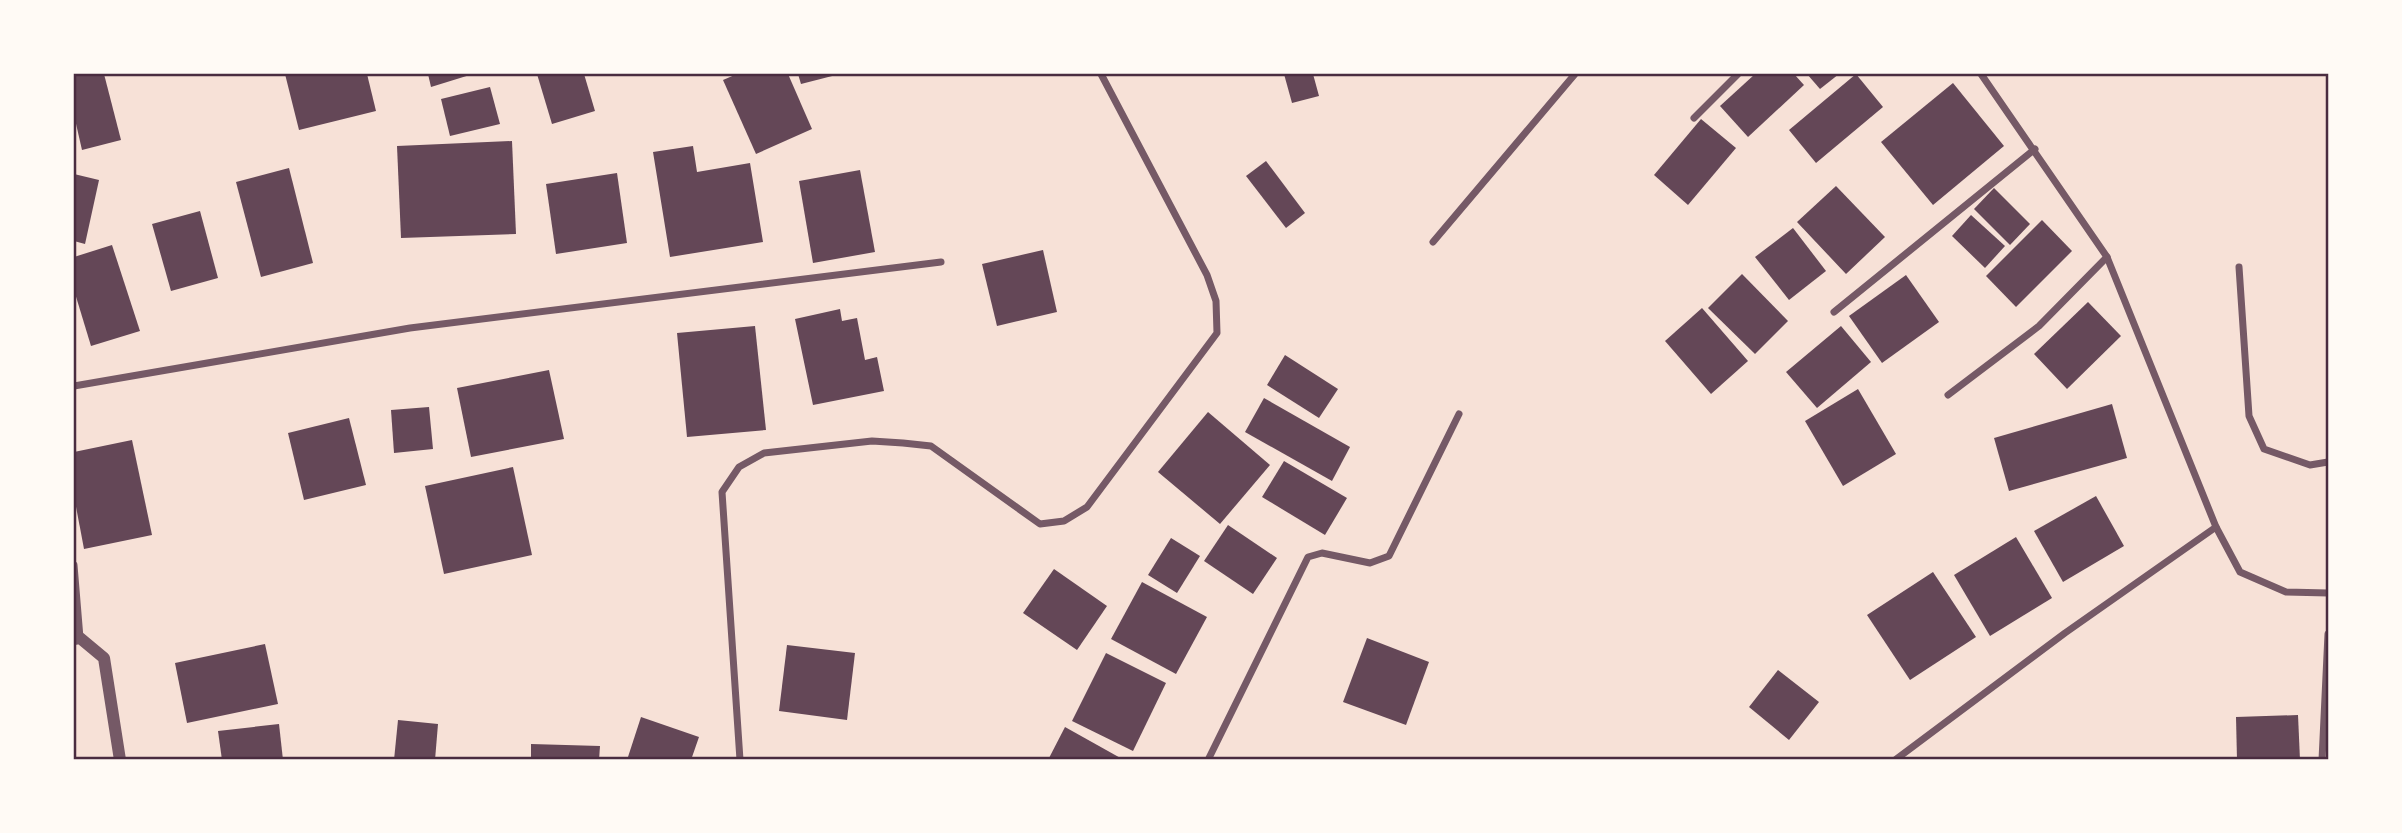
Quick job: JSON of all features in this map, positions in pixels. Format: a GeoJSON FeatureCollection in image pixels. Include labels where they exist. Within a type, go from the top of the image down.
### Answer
{"type":"FeatureCollection","features":[{"type":"Feature","properties":{"kind":"street"},"geometry":{"type":"LineString","coordinates":[[740,760],[722,492],[739,467],[764,453],[859,443],[931,446],[1040,524],[1064,522],[1087,507],[1217,333],[1216,301],[1207,275],[1101,74]]}},
{"type":"Feature","properties":{"kind":"street"},"geometry":{"type":"LineString","coordinates":[[1433,242],[1576,74]]}},
{"type":"Feature","properties":{"kind":"street"},"geometry":{"type":"LineString","coordinates":[[1694,118],[1738,74]]}},
{"type":"Feature","properties":{"kind":"street"},"geometry":{"type":"LineString","coordinates":[[1980,74],[2035,149],[2106,257],[2216,527],[2240,572],[2286,592],[2329,593]]}},
{"type":"Feature","properties":{"kind":"street"},"geometry":{"type":"LineString","coordinates":[[1833,312],[2035,149]]}},
{"type":"Feature","properties":{"kind":"street"},"geometry":{"type":"LineString","coordinates":[[1948,394],[2039,326],[2106,257]]}},
{"type":"Feature","properties":{"kind":"street"},"geometry":{"type":"LineString","coordinates":[[74,386],[410,328],[941,262]]}},
{"type":"Feature","properties":{"kind":"street"},"geometry":{"type":"LineString","coordinates":[[2239,267],[2249,416],[2264,449],[2310,465],[2329,462]]}},
{"type":"Feature","properties":{"kind":"street"},"geometry":{"type":"LineString","coordinates":[[1208,760],[1308,557],[1322,553],[1370,564],[1389,556],[1458,414]]}},
{"type":"Feature","properties":{"kind":"street"},"geometry":{"type":"LineString","coordinates":[[1895,760],[2065,633],[2216,527]]}},
{"type":"Feature","properties":{"kind":"street"},"geometry":{"type":"LineString","coordinates":[[74,565],[77,639],[104,658],[120,760]]}},
{"type":"Feature","properties":{"kind":"street"},"geometry":{"type":"LineString","coordinates":[[2322,760],[2329,634]]}},
{"type":"Feature","properties":{"kind":"building"},"geometry":{"type":"Polygon","coordinates":[[[74,74],[104,74],[121,140],[82,150],[74,115],[74,74]]]}},
{"type":"Feature","properties":{"kind":"building"},"geometry":{"type":"Polygon","coordinates":[[[285,74],[367,74],[376,111],[299,130],[285,74]]]}},
{"type":"Feature","properties":{"kind":"building"},"geometry":{"type":"Polygon","coordinates":[[[428,74],[473,74],[431,87],[428,74]]]}},
{"type":"Feature","properties":{"kind":"building"},"geometry":{"type":"Polygon","coordinates":[[[537,74],[584,74],[595,111],[552,124],[537,74]]]}},
{"type":"Feature","properties":{"kind":"building"},"geometry":{"type":"Polygon","coordinates":[[[737,74],[788,74],[812,129],[756,154],[723,80],[737,74]]]}},
{"type":"Feature","properties":{"kind":"building"},"geometry":{"type":"Polygon","coordinates":[[[798,74],[840,74],[801,84],[798,74]]]}},
{"type":"Feature","properties":{"kind":"building"},"geometry":{"type":"Polygon","coordinates":[[[1284,74],[1313,74],[1319,96],[1292,103],[1284,74]]]}},
{"type":"Feature","properties":{"kind":"building"},"geometry":{"type":"Polygon","coordinates":[[[1755,74],[1794,74],[1804,85],[1748,137],[1720,106],[1755,74]]]}},
{"type":"Feature","properties":{"kind":"building"},"geometry":{"type":"Polygon","coordinates":[[[1807,74],[1839,74],[1820,89],[1807,74]]]}},
{"type":"Feature","properties":{"kind":"building"},"geometry":{"type":"Polygon","coordinates":[[[1856,74],[1883,107],[1816,163],[1789,130],[1856,74]]]}},
{"type":"Feature","properties":{"kind":"building"},"geometry":{"type":"Polygon","coordinates":[[[1953,83],[2004,146],[1933,205],[1881,142],[1953,83]]]}},
{"type":"Feature","properties":{"kind":"building"},"geometry":{"type":"Polygon","coordinates":[[[490,87],[500,124],[450,136],[441,99],[490,87]]]}},
{"type":"Feature","properties":{"kind":"building"},"geometry":{"type":"Polygon","coordinates":[[[1701,119],[1736,148],[1688,205],[1654,175],[1701,119]]]}},
{"type":"Feature","properties":{"kind":"building"},"geometry":{"type":"Polygon","coordinates":[[[512,141],[516,234],[401,238],[397,146],[512,141]]]}},
{"type":"Feature","properties":{"kind":"building"},"geometry":{"type":"Polygon","coordinates":[[[693,146],[697,172],[750,163],[763,242],[670,257],[653,152],[693,146]]]}},
{"type":"Feature","properties":{"kind":"building"},"geometry":{"type":"Polygon","coordinates":[[[1266,161],[1305,213],[1286,228],[1246,176],[1266,161]]]}},
{"type":"Feature","properties":{"kind":"building"},"geometry":{"type":"Polygon","coordinates":[[[289,168],[313,263],[261,277],[236,182],[289,168]]]}},
{"type":"Feature","properties":{"kind":"building"},"geometry":{"type":"Polygon","coordinates":[[[860,170],[875,252],[813,263],[799,181],[860,170]]]}},
{"type":"Feature","properties":{"kind":"building"},"geometry":{"type":"Polygon","coordinates":[[[617,173],[627,243],[556,254],[546,184],[617,173]]]}},
{"type":"Feature","properties":{"kind":"building"},"geometry":{"type":"Polygon","coordinates":[[[74,174],[99,180],[85,244],[74,241],[74,174]]]}},
{"type":"Feature","properties":{"kind":"building"},"geometry":{"type":"Polygon","coordinates":[[[1836,186],[1885,237],[1846,274],[1797,222],[1836,186]]]}},
{"type":"Feature","properties":{"kind":"building"},"geometry":{"type":"Polygon","coordinates":[[[1994,188],[2030,224],[2010,245],[1974,209],[1994,188]]]}},
{"type":"Feature","properties":{"kind":"building"},"geometry":{"type":"Polygon","coordinates":[[[200,211],[218,278],[171,291],[152,224],[200,211]]]}},
{"type":"Feature","properties":{"kind":"building"},"geometry":{"type":"Polygon","coordinates":[[[1971,215],[2005,246],[1985,268],[1952,236],[1971,215]]]}},
{"type":"Feature","properties":{"kind":"building"},"geometry":{"type":"Polygon","coordinates":[[[2042,220],[2072,251],[2016,307],[1986,276],[2042,220]]]}},
{"type":"Feature","properties":{"kind":"building"},"geometry":{"type":"Polygon","coordinates":[[[1793,228],[1826,271],[1789,300],[1755,257],[1793,228]]]}},
{"type":"Feature","properties":{"kind":"building"},"geometry":{"type":"Polygon","coordinates":[[[112,245],[140,331],[91,346],[74,290],[74,257],[112,245]]]}},
{"type":"Feature","properties":{"kind":"building"},"geometry":{"type":"Polygon","coordinates":[[[1043,250],[1057,312],[997,326],[982,264],[1043,250]]]}},
{"type":"Feature","properties":{"kind":"building"},"geometry":{"type":"Polygon","coordinates":[[[1742,274],[1788,321],[1755,354],[1708,308],[1742,274]]]}},
{"type":"Feature","properties":{"kind":"building"},"geometry":{"type":"Polygon","coordinates":[[[1906,275],[1939,322],[1882,363],[1849,316],[1906,275]]]}},
{"type":"Feature","properties":{"kind":"building"},"geometry":{"type":"Polygon","coordinates":[[[2088,302],[2121,336],[2067,389],[2034,354],[2088,302]]]}},
{"type":"Feature","properties":{"kind":"building"},"geometry":{"type":"Polygon","coordinates":[[[1702,308],[1748,361],[1711,394],[1665,341],[1702,308]]]}},
{"type":"Feature","properties":{"kind":"building"},"geometry":{"type":"Polygon","coordinates":[[[840,309],[842,321],[857,318],[865,360],[877,357],[884,391],[813,405],[795,319],[840,309]]]}},
{"type":"Feature","properties":{"kind":"building"},"geometry":{"type":"Polygon","coordinates":[[[755,326],[766,430],[687,437],[677,333],[755,326]]]}},
{"type":"Feature","properties":{"kind":"building"},"geometry":{"type":"Polygon","coordinates":[[[1841,326],[1871,362],[1817,408],[1786,372],[1841,326]]]}},
{"type":"Feature","properties":{"kind":"building"},"geometry":{"type":"Polygon","coordinates":[[[1285,355],[1338,389],[1319,418],[1267,385],[1285,355]]]}},
{"type":"Feature","properties":{"kind":"building"},"geometry":{"type":"Polygon","coordinates":[[[549,370],[564,439],[471,457],[457,388],[549,370]]]}},
{"type":"Feature","properties":{"kind":"building"},"geometry":{"type":"Polygon","coordinates":[[[1858,389],[1896,454],[1843,486],[1805,421],[1858,389]]]}},
{"type":"Feature","properties":{"kind":"building"},"geometry":{"type":"Polygon","coordinates":[[[1264,398],[1350,447],[1332,481],[1245,432],[1264,398]]]}},
{"type":"Feature","properties":{"kind":"building"},"geometry":{"type":"Polygon","coordinates":[[[2112,404],[2127,458],[2009,491],[1994,438],[2112,404]]]}},
{"type":"Feature","properties":{"kind":"building"},"geometry":{"type":"Polygon","coordinates":[[[429,407],[433,449],[394,453],[391,410],[429,407]]]}},
{"type":"Feature","properties":{"kind":"building"},"geometry":{"type":"Polygon","coordinates":[[[1208,412],[1270,465],[1220,524],[1158,472],[1208,412]]]}},
{"type":"Feature","properties":{"kind":"building"},"geometry":{"type":"Polygon","coordinates":[[[349,418],[366,485],[304,500],[288,433],[349,418]]]}},
{"type":"Feature","properties":{"kind":"building"},"geometry":{"type":"Polygon","coordinates":[[[132,440],[152,535],[84,549],[74,496],[74,452],[132,440]]]}},
{"type":"Feature","properties":{"kind":"building"},"geometry":{"type":"Polygon","coordinates":[[[1284,461],[1347,498],[1325,535],[1262,497],[1284,461]]]}},
{"type":"Feature","properties":{"kind":"building"},"geometry":{"type":"Polygon","coordinates":[[[513,467],[532,555],[444,574],[425,486],[513,467]]]}},
{"type":"Feature","properties":{"kind":"building"},"geometry":{"type":"Polygon","coordinates":[[[2096,496],[2124,546],[2063,582],[2034,531],[2096,496]]]}},
{"type":"Feature","properties":{"kind":"building"},"geometry":{"type":"Polygon","coordinates":[[[1228,525],[1277,558],[1253,594],[1204,561],[1228,525]]]}},
{"type":"Feature","properties":{"kind":"building"},"geometry":{"type":"Polygon","coordinates":[[[2016,537],[2052,598],[1990,636],[1954,575],[2016,537]]]}},
{"type":"Feature","properties":{"kind":"building"},"geometry":{"type":"Polygon","coordinates":[[[1171,538],[1200,556],[1177,593],[1148,575],[1171,538]]]}},
{"type":"Feature","properties":{"kind":"building"},"geometry":{"type":"Polygon","coordinates":[[[1054,569],[1107,606],[1077,650],[1023,613],[1054,569]]]}},
{"type":"Feature","properties":{"kind":"building"},"geometry":{"type":"Polygon","coordinates":[[[1933,572],[1976,637],[1910,680],[1867,615],[1933,572]]]}},
{"type":"Feature","properties":{"kind":"building"},"geometry":{"type":"Polygon","coordinates":[[[1142,582],[1207,617],[1176,674],[1111,639],[1142,582]]]}},
{"type":"Feature","properties":{"kind":"building"},"geometry":{"type":"Polygon","coordinates":[[[1367,638],[1429,662],[1406,725],[1343,702],[1367,638]]]}},
{"type":"Feature","properties":{"kind":"building"},"geometry":{"type":"Polygon","coordinates":[[[265,644],[278,704],[187,723],[175,663],[265,644]]]}},
{"type":"Feature","properties":{"kind":"building"},"geometry":{"type":"Polygon","coordinates":[[[787,645],[855,653],[847,720],[779,711],[787,645]]]}},
{"type":"Feature","properties":{"kind":"building"},"geometry":{"type":"Polygon","coordinates":[[[1106,653],[1166,683],[1133,751],[1072,721],[1106,653]]]}},
{"type":"Feature","properties":{"kind":"building"},"geometry":{"type":"Polygon","coordinates":[[[1778,670],[1819,702],[1789,740],[1749,707],[1778,670]]]}},
{"type":"Feature","properties":{"kind":"building"},"geometry":{"type":"Polygon","coordinates":[[[2298,715],[2300,760],[2237,760],[2236,717],[2298,715]]]}},
{"type":"Feature","properties":{"kind":"building"},"geometry":{"type":"Polygon","coordinates":[[[641,717],[699,737],[691,760],[627,760],[641,717]]]}},
{"type":"Feature","properties":{"kind":"building"},"geometry":{"type":"Polygon","coordinates":[[[398,720],[438,724],[435,760],[394,760],[398,720]]]}},
{"type":"Feature","properties":{"kind":"building"},"geometry":{"type":"Polygon","coordinates":[[[279,724],[283,760],[222,760],[218,731],[279,724]]]}},
{"type":"Feature","properties":{"kind":"building"},"geometry":{"type":"Polygon","coordinates":[[[1065,727],[1124,760],[1048,760],[1065,727]]]}},
{"type":"Feature","properties":{"kind":"building"},"geometry":{"type":"Polygon","coordinates":[[[531,744],[600,746],[599,760],[531,760],[531,744]]]}}]}
